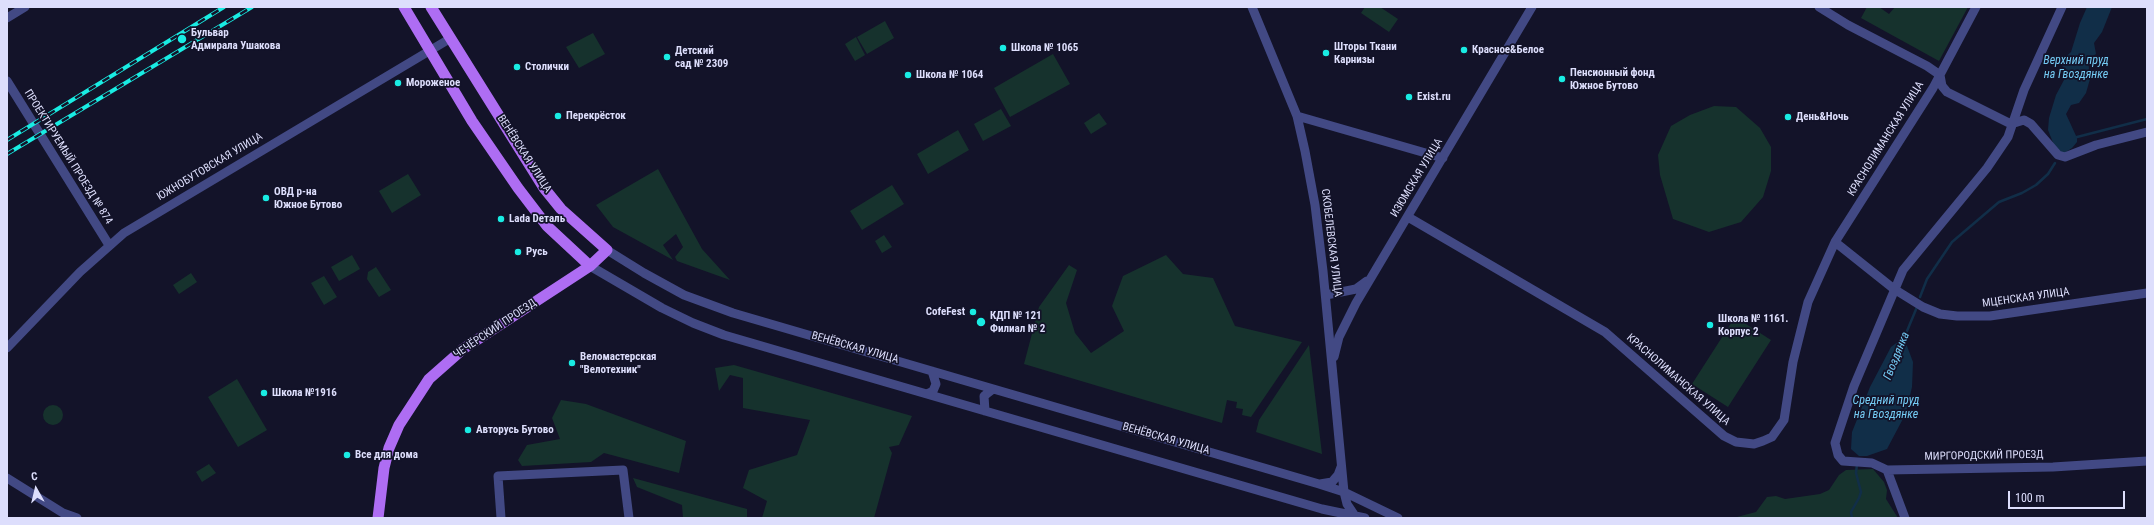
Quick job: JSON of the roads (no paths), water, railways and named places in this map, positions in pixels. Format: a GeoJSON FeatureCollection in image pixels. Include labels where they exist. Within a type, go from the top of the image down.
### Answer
{"type":"FeatureCollection","features":[{"type":"Feature","properties":{"kind":"main road","name":"ВЕНЁВСКАЯ УЛИЦА"},"geometry":{"type":"LineString","coordinates":[[404,7],[472,121],[518,188],[547,226],[590,266]]}},
{"type":"Feature","properties":{"kind":"main road","name":"ВЕНЁВСКАЯ УЛИЦА"},"geometry":{"type":"LineString","coordinates":[[432,7],[544,188],[561,209],[607,250]]}},
{"type":"Feature","properties":{"kind":"main road","name":"ЧЕЧЁРСКИЙ ПРОЕЗД"},"geometry":{"type":"LineString","coordinates":[[378,518],[384,468],[389,448],[406,413],[429,380],[451,358],[477,338],[590,266],[607,250]]}},
{"type":"Feature","properties":{"kind":"street"},"geometry":{"type":"LineString","coordinates":[[7,18],[26,7]]}},
{"type":"Feature","properties":{"kind":"street","name":"СКОБЕЛЕВСКАЯ УЛИЦА"},"geometry":{"type":"LineString","coordinates":[[1252,7],[1298,116],[1315,205],[1326,295],[1344,492],[1347,504],[1355,516]]}},
{"type":"Feature","properties":{"kind":"street","name":"ИЗЮМСКАЯ УЛИЦА"},"geometry":{"type":"LineString","coordinates":[[1332,364],[1340,337],[1370,279],[1532,7]]}},
{"type":"Feature","properties":{"kind":"street"},"geometry":{"type":"LineString","coordinates":[[1820,7],[1940,75],[1942,86],[1947,92],[2011,124],[2024,120],[2031,124],[2058,155],[2065,157],[2096,145],[2147,132]]}},
{"type":"Feature","properties":{"kind":"street","name":"КРАСНОЛИМАНСКАЯ УЛИЦА"},"geometry":{"type":"LineString","coordinates":[[1408,217],[1605,332],[1724,436],[1736,442],[1754,444],[1772,436],[1784,420],[1793,362],[1808,302],[1835,242],[1940,75],[1976,7]]}},
{"type":"Feature","properties":{"kind":"street"},"geometry":{"type":"LineString","coordinates":[[1894,289],[1903,270],[1987,168],[2008,137],[2011,124],[2062,7]]}},
{"type":"Feature","properties":{"kind":"street","name":"ЮЖНОБУТОВСКАЯ УЛИЦА"},"geometry":{"type":"LineString","coordinates":[[7,348],[28,324],[109,245],[124,233],[190,192],[451,38]]}},
{"type":"Feature","properties":{"kind":"street","name":"ПРОЕКТИРУЕМЫЙ ПРОЕЗД № 874"},"geometry":{"type":"LineString","coordinates":[[7,81],[109,245]]}},
{"type":"Feature","properties":{"kind":"street"},"geometry":{"type":"LineString","coordinates":[[1298,116],[1443,158]]}},
{"type":"Feature","properties":{"kind":"street","name":"МЦЕНСКАЯ УЛИЦА"},"geometry":{"type":"LineString","coordinates":[[1835,242],[1894,289],[1923,307],[1940,314],[1957,316],[1990,316],[2147,293]]}},
{"type":"Feature","properties":{"kind":"street","name":"ВЕНЁВСКАЯ УЛИЦА"},"geometry":{"type":"LineString","coordinates":[[607,250],[684,295],[732,313],[1319,484],[1344,492],[1398,518]]}},
{"type":"Feature","properties":{"kind":"street","name":"ВЕНЁВСКАЯ УЛИЦА"},"geometry":{"type":"LineString","coordinates":[[590,266],[662,308],[693,323],[724,335],[1322,509],[1365,518]]}},
{"type":"Feature","properties":{"kind":"street"},"geometry":{"type":"LineString","coordinates":[[1326,295],[1356,289],[1370,279]]}},
{"type":"Feature","properties":{"kind":"street","name":"МИРГОРОДСКИЙ ПРОЕЗД"},"geometry":{"type":"LineString","coordinates":[[1894,289],[1854,386],[1835,443],[1838,455],[1843,461],[1872,463],[1887,470],[2053,466],[2147,461]]}},
{"type":"Feature","properties":{"kind":"street"},"geometry":{"type":"LineString","coordinates":[[927,394],[933,391],[936,384],[932,371]]}},
{"type":"Feature","properties":{"kind":"street"},"geometry":{"type":"LineString","coordinates":[[985,411],[984,396],[993,389]]}},
{"type":"Feature","properties":{"kind":"street"},"geometry":{"type":"LineString","coordinates":[[1319,484],[1326,484],[1335,479],[1342,463]]}},
{"type":"Feature","properties":{"kind":"street"},"geometry":{"type":"LineString","coordinates":[[502,518],[498,476],[623,470],[629,518]]}},
{"type":"Feature","properties":{"kind":"street"},"geometry":{"type":"LineString","coordinates":[[1887,470],[1906,518]]}},
{"type":"Feature","properties":{"kind":"street"},"geometry":{"type":"LineString","coordinates":[[7,478],[63,513],[77,518]]}},
{"type":"Feature","properties":{"kind":"street"},"geometry":{"type":"LineString","coordinates":[[1322,509],[1334,508],[1339,505],[1344,492]]}},
{"type":"Feature","properties":{"kind":"water","name":"Верхний пруд на Гвоздянке"},"geometry":{"type":"Polygon","coordinates":[[[2087,7],[2112,7],[2102,32],[2094,43],[2096,54],[2088,59],[2090,79],[2086,93],[2079,103],[2071,105],[2066,114],[2077,138],[2077,142],[2072,148],[2063,154],[2054,145],[2048,130],[2049,118],[2056,95],[2064,80],[2062,60],[2071,52],[2080,23],[2087,7]]]}},
{"type":"Feature","properties":{"kind":"water","name":"Средний пруд на Гвоздянке"},"geometry":{"type":"Polygon","coordinates":[[[1899,341],[1903,341],[1907,346],[1913,362],[1912,387],[1906,413],[1887,449],[1867,456],[1859,456],[1851,449],[1852,432],[1870,387],[1891,347],[1899,341]]]}},
{"type":"Feature","properties":{"kind":"waterway"},"geometry":{"type":"LineString","coordinates":[[2077,137],[2147,119]]}},
{"type":"Feature","properties":{"kind":"waterway","name":"Гвоздянка"},"geometry":{"type":"LineString","coordinates":[[1920,297],[1927,279],[1952,242],[1999,202],[2022,193],[2036,185],[2048,174],[2055,163]]}},
{"type":"Feature","properties":{"kind":"waterway","name":"Гвоздянка"},"geometry":{"type":"LineString","coordinates":[[1902,343],[1917,307]]}},
{"type":"Feature","properties":{"kind":"waterway","name":"Гвоздянка"},"geometry":{"type":"LineString","coordinates":[[1852,518],[1851,512],[1861,492],[1856,473],[1857,464]]}},
{"type":"Feature","properties":{"kind":"railway"},"geometry":{"type":"LineString","coordinates":[[7,140],[224,7]]}},
{"type":"Feature","properties":{"kind":"railway"},"geometry":{"type":"LineString","coordinates":[[7,154],[252,7]]}},
{"type":"Feature","properties":{"kind":"place","name":"Бульвар Адмирала Ушакова"},"geometry":{"type":"Point","coordinates":[182,39]}},
{"type":"Feature","properties":{"kind":"place","name":"Школа № 1065"},"geometry":{"type":"Point","coordinates":[1003,48]}},
{"type":"Feature","properties":{"kind":"place","name":"Красное&Белое"},"geometry":{"type":"Point","coordinates":[1464,50]}},
{"type":"Feature","properties":{"kind":"place","name":"Шторы Ткани Карнизы"},"geometry":{"type":"Point","coordinates":[1326,53]}},
{"type":"Feature","properties":{"kind":"place","name":"Детский сад № 2309"},"geometry":{"type":"Point","coordinates":[667,57]}},
{"type":"Feature","properties":{"kind":"place","name":"Столички"},"geometry":{"type":"Point","coordinates":[517,67]}},
{"type":"Feature","properties":{"kind":"place","name":"Школа № 1064"},"geometry":{"type":"Point","coordinates":[908,75]}},
{"type":"Feature","properties":{"kind":"place","name":"Пенсионный фонд Южное Бутово"},"geometry":{"type":"Point","coordinates":[1562,79]}},
{"type":"Feature","properties":{"kind":"place","name":"Мороженое"},"geometry":{"type":"Point","coordinates":[398,83]}},
{"type":"Feature","properties":{"kind":"place","name":"Exist.ru"},"geometry":{"type":"Point","coordinates":[1409,97]}},
{"type":"Feature","properties":{"kind":"place","name":"Перекрёсток"},"geometry":{"type":"Point","coordinates":[558,116]}},
{"type":"Feature","properties":{"kind":"place","name":"День&Ночь"},"geometry":{"type":"Point","coordinates":[1788,117]}},
{"type":"Feature","properties":{"kind":"place","name":"ОВД р-на Южное Бутово"},"geometry":{"type":"Point","coordinates":[266,198]}},
{"type":"Feature","properties":{"kind":"place","name":"Lada Dеталь"},"geometry":{"type":"Point","coordinates":[501,219]}},
{"type":"Feature","properties":{"kind":"place","name":"Русь"},"geometry":{"type":"Point","coordinates":[518,252]}},
{"type":"Feature","properties":{"kind":"place","name":"CofeFest"},"geometry":{"type":"Point","coordinates":[973,312]}},
{"type":"Feature","properties":{"kind":"place","name":"КДП № 121 Филиал № 2"},"geometry":{"type":"Point","coordinates":[981,322]}},
{"type":"Feature","properties":{"kind":"place","name":"Школа № 1161. Корпус 2"},"geometry":{"type":"Point","coordinates":[1710,325]}},
{"type":"Feature","properties":{"kind":"place","name":"Веломастерская \"Велотехник\""},"geometry":{"type":"Point","coordinates":[572,363]}},
{"type":"Feature","properties":{"kind":"place","name":"Школа №1916"},"geometry":{"type":"Point","coordinates":[264,393]}},
{"type":"Feature","properties":{"kind":"place","name":"Авторусь Бутово"},"geometry":{"type":"Point","coordinates":[468,430]}},
{"type":"Feature","properties":{"kind":"place","name":"Все для дома"},"geometry":{"type":"Point","coordinates":[347,455]}}]}
